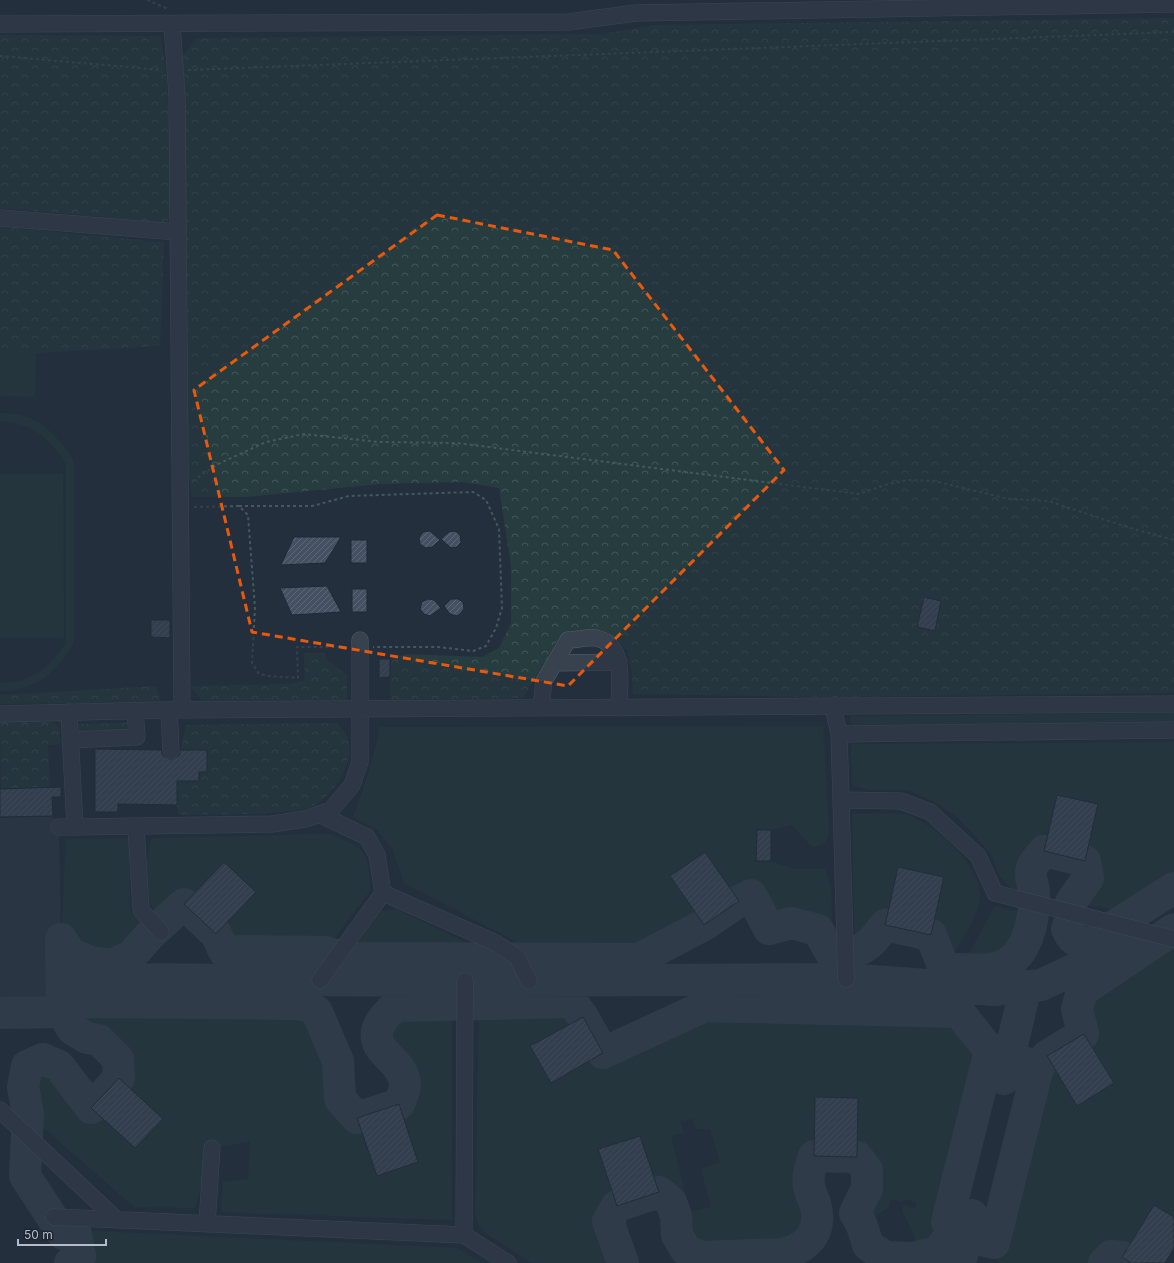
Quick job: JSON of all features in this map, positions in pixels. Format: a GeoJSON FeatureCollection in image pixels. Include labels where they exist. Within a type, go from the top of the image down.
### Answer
{"type":"FeatureCollection","features":[{"type":"Feature","properties":{"kind":"lane"},"geometry":{"type":"LineString","coordinates":[[0,24],[568,22],[636,13],[1174,4]]}},
{"type":"Feature","properties":{"kind":"lane"},"geometry":{"type":"LineString","coordinates":[[171,751],[175,710],[180,507],[176,71],[172,24]]}},
{"type":"Feature","properties":{"kind":"lane"},"geometry":{"type":"LineString","coordinates":[[0,218],[178,232]]}},
{"type":"Feature","properties":{"kind":"lane"},"geometry":{"type":"LineString","coordinates":[[541,708],[544,681],[568,640],[595,638],[610,643],[619,657],[619,708]]}},
{"type":"Feature","properties":{"kind":"lane"},"geometry":{"type":"LineString","coordinates":[[59,827],[75,828],[272,824],[306,820],[331,810],[352,785],[360,762],[360,643]]}},
{"type":"Feature","properties":{"kind":"lane"},"geometry":{"type":"LineString","coordinates":[[554,663],[619,662]]}},
{"type":"Feature","properties":{"kind":"lane"},"geometry":{"type":"LineString","coordinates":[[0,714],[175,710],[1174,704]]}},
{"type":"Feature","properties":{"kind":"lane"},"geometry":{"type":"LineString","coordinates":[[832,707],[838,734],[846,979]]}},
{"type":"Feature","properties":{"kind":"lane"},"geometry":{"type":"LineString","coordinates":[[70,740],[136,737],[135,711]]}},
{"type":"Feature","properties":{"kind":"lane"},"geometry":{"type":"LineString","coordinates":[[69,712],[75,828]]}},
{"type":"Feature","properties":{"kind":"lane"},"geometry":{"type":"LineString","coordinates":[[838,734],[1174,730]]}},
{"type":"Feature","properties":{"kind":"lane"},"geometry":{"type":"LineString","coordinates":[[841,800],[901,801],[930,812],[978,856],[995,893],[1174,939]]}},
{"type":"Feature","properties":{"kind":"lane"},"geometry":{"type":"LineString","coordinates":[[320,814],[367,837],[377,855],[383,893],[320,980]]}},
{"type":"Feature","properties":{"kind":"lane"},"geometry":{"type":"LineString","coordinates":[[136,826],[141,910],[161,932]]}},
{"type":"Feature","properties":{"kind":"lane"},"geometry":{"type":"LineString","coordinates":[[383,893],[496,943],[517,957],[529,981]]}},
{"type":"Feature","properties":{"kind":"lane"},"geometry":{"type":"LineString","coordinates":[[464,1235],[465,981]]}},
{"type":"Feature","properties":{"kind":"lane"},"geometry":{"type":"LineString","coordinates":[[0,1110],[117,1220]]}},
{"type":"Feature","properties":{"kind":"lane"},"geometry":{"type":"LineString","coordinates":[[207,1224],[212,1148]]}},
{"type":"Feature","properties":{"kind":"lane"},"geometry":{"type":"LineString","coordinates":[[54,1217],[464,1235],[508,1263]]}},
{"type":"Feature","properties":{"kind":"path"},"geometry":{"type":"LineString","coordinates":[[0,56],[176,71],[1174,32]]}},
{"type":"Feature","properties":{"kind":"path"},"geometry":{"type":"LineString","coordinates":[[180,490],[216,465],[266,442],[304,434],[379,442],[457,443],[859,494],[885,485],[908,480],[934,481],[1009,500],[1048,501],[1130,528],[1174,540]]}},
{"type":"Feature","properties":{"kind":"path"},"geometry":{"type":"LineString","coordinates":[[180,507],[239,506],[312,506],[349,496],[473,492],[486,500],[498,529],[502,608],[496,628],[486,646],[473,651],[438,647],[360,643],[297,647],[298,678],[259,674],[252,663],[255,608],[248,515],[239,506]]}},
{"type":"Feature","properties":{"kind":"highlighted area"},"geometry":{"type":"Polygon","coordinates":[[[437,215],[613,250],[784,470],[568,686],[252,632],[194,390],[437,215]]]}},
{"type":"Feature","properties":{"kind":"shaded area"},"geometry":{"type":"Polygon","coordinates":[[[53,816],[59,827],[62,1012],[0,1013],[0,818],[53,816]]]}},
{"type":"Feature","properties":{"kind":"green space"},"geometry":{"type":"Polygon","coordinates":[[[1174,18],[1174,693],[834,697],[633,694],[632,673],[628,652],[617,638],[600,630],[574,632],[559,638],[523,698],[390,700],[390,659],[407,654],[482,657],[499,648],[511,623],[511,566],[499,488],[463,482],[381,484],[245,497],[192,497],[187,464],[181,58],[197,38],[602,34],[654,25],[1174,18]]]}},
{"type":"Feature","properties":{"kind":"green space"},"geometry":{"type":"Polygon","coordinates":[[[0,35],[161,36],[167,78],[171,216],[166,223],[0,208],[0,35]]]}},
{"type":"Feature","properties":{"kind":"green space"},"geometry":{"type":"Polygon","coordinates":[[[0,227],[164,242],[160,346],[36,353],[0,352],[0,227]]]}},
{"type":"Feature","properties":{"kind":"green space"},"geometry":{"type":"Polygon","coordinates":[[[0,352],[36,353],[35,397],[0,396],[0,352]]]}},
{"type":"Feature","properties":{"kind":"green space"},"geometry":{"type":"Polygon","coordinates":[[[0,413],[24,416],[44,426],[60,441],[74,461],[74,643],[60,663],[44,678],[24,687],[0,691],[0,683],[30,677],[46,667],[66,643],[66,463],[46,439],[30,428],[21,424],[0,421],[0,413]]]}},
{"type":"Feature","properties":{"kind":"green space"},"geometry":{"type":"Polygon","coordinates":[[[0,474],[63,474],[64,638],[0,638],[0,474]]]}},
{"type":"Feature","properties":{"kind":"green space"},"geometry":{"type":"Polygon","coordinates":[[[304,653],[324,653],[328,660],[347,675],[347,701],[202,701],[190,686],[290,684],[305,680],[304,653]]]}},
{"type":"Feature","properties":{"kind":"green space"},"geometry":{"type":"Polygon","coordinates":[[[156,686],[161,702],[0,704],[0,695],[156,686]]]}},
{"type":"Feature","properties":{"kind":"green space"},"geometry":{"type":"Polygon","coordinates":[[[1174,713],[1174,722],[854,725],[849,721],[852,716],[1174,713]]]}},
{"type":"Feature","properties":{"kind":"green space"},"geometry":{"type":"Polygon","coordinates":[[[50,720],[60,729],[60,744],[48,745],[50,787],[1,789],[0,722],[50,720]]]}},
{"type":"Feature","properties":{"kind":"green space"},"geometry":{"type":"Polygon","coordinates":[[[127,723],[126,730],[79,731],[79,724],[127,723]]]}},
{"type":"Feature","properties":{"kind":"green space"},"geometry":{"type":"Polygon","coordinates":[[[337,723],[347,735],[350,754],[342,777],[325,798],[306,810],[257,814],[179,815],[177,805],[177,775],[191,772],[191,781],[198,781],[199,772],[207,772],[207,750],[181,750],[186,725],[337,723]]]}},
{"type":"Feature","properties":{"kind":"green space"},"geometry":{"type":"Polygon","coordinates":[[[823,726],[829,832],[825,844],[812,847],[792,825],[771,830],[757,830],[756,861],[771,861],[794,869],[825,869],[831,887],[833,957],[818,930],[791,923],[769,929],[751,895],[739,901],[705,852],[670,876],[704,925],[639,959],[547,958],[404,883],[392,848],[377,830],[353,817],[375,750],[380,727],[823,726]]]}},
{"type":"Feature","properties":{"kind":"green space"},"geometry":{"type":"Polygon","coordinates":[[[1174,742],[1174,888],[1133,913],[1071,902],[1088,878],[1085,861],[1098,805],[1057,795],[1044,851],[1036,860],[1031,871],[1034,891],[1012,889],[999,875],[991,854],[975,836],[957,817],[933,801],[908,790],[869,790],[852,785],[851,744],[1174,742]]]}},
{"type":"Feature","properties":{"kind":"green space"},"geometry":{"type":"Polygon","coordinates":[[[891,813],[912,817],[945,838],[965,860],[973,871],[978,883],[980,895],[976,913],[972,923],[944,969],[931,935],[944,877],[898,867],[885,925],[874,940],[855,953],[852,814],[891,813]]]}},
{"type":"Feature","properties":{"kind":"green space"},"geometry":{"type":"Polygon","coordinates":[[[329,834],[351,843],[363,853],[367,859],[369,867],[370,891],[324,952],[224,951],[216,934],[256,892],[224,862],[184,904],[166,920],[152,907],[148,892],[147,872],[148,853],[152,838],[329,834]]]}},
{"type":"Feature","properties":{"kind":"green space"},"geometry":{"type":"Polygon","coordinates":[[[129,838],[130,910],[150,935],[131,956],[112,965],[90,962],[70,953],[61,939],[66,839],[129,838]]]}},
{"type":"Feature","properties":{"kind":"green space"},"geometry":{"type":"Polygon","coordinates":[[[995,906],[1034,915],[1023,944],[1011,961],[1003,965],[992,968],[978,969],[961,968],[995,906]]]}},
{"type":"Feature","properties":{"kind":"green space"},"geometry":{"type":"Polygon","coordinates":[[[396,909],[499,958],[348,958],[381,911],[396,909]]]}},
{"type":"Feature","properties":{"kind":"green space"},"geometry":{"type":"Polygon","coordinates":[[[1070,920],[1108,930],[1096,942],[1078,942],[1072,938],[1067,929],[1070,920]]]}},
{"type":"Feature","properties":{"kind":"green space"},"geometry":{"type":"Polygon","coordinates":[[[1154,943],[1174,948],[1174,1217],[1154,1205],[1122,1257],[1111,1256],[1104,1263],[999,1263],[994,1253],[994,1243],[1038,1067],[1047,1056],[1077,1106],[1114,1083],[1083,1034],[1077,1009],[1082,991],[1154,943]]]}},
{"type":"Feature","properties":{"kind":"green space"},"geometry":{"type":"Polygon","coordinates":[[[572,1002],[583,1017],[530,1046],[551,1083],[603,1053],[705,1006],[959,1012],[990,1051],[947,1222],[939,1237],[927,1244],[915,1246],[915,1236],[902,1211],[904,1205],[915,1209],[917,1203],[906,1199],[902,1202],[891,1199],[889,1207],[862,1226],[855,1213],[867,1188],[867,1170],[857,1157],[858,1098],[815,1098],[814,1156],[810,1172],[809,1186],[816,1205],[817,1221],[811,1239],[797,1250],[784,1254],[700,1257],[686,1250],[677,1235],[676,1216],[711,1207],[701,1169],[720,1162],[710,1129],[696,1129],[692,1119],[680,1121],[684,1132],[671,1136],[685,1193],[671,1202],[659,1192],[640,1136],[599,1149],[617,1206],[608,1221],[623,1263],[532,1263],[485,1233],[478,1224],[475,1212],[479,1004],[572,1002]]]}},
{"type":"Feature","properties":{"kind":"green space"},"geometry":{"type":"Polygon","coordinates":[[[75,1003],[299,1004],[309,1006],[317,1012],[338,1060],[340,1099],[357,1118],[377,1176],[418,1162],[399,1104],[405,1084],[396,1063],[380,1047],[377,1037],[378,1027],[385,1014],[396,1006],[452,1004],[452,1220],[221,1212],[223,1182],[248,1179],[250,1142],[212,1148],[195,1208],[134,1207],[28,1114],[23,1087],[27,1066],[43,1059],[59,1066],[91,1108],[135,1148],[163,1119],[119,1078],[117,1051],[99,1040],[87,1038],[72,1029],[62,1012],[75,1003]]]}},
{"type":"Feature","properties":{"kind":"green space"},"geometry":{"type":"Polygon","coordinates":[[[75,1230],[457,1248],[482,1263],[84,1263],[80,1256],[75,1230]]]}},
{"type":"Feature","properties":{"kind":"building"},"geometry":{"type":"Polygon","coordinates":[[[430,531],[440,540],[432,547],[426,548],[420,544],[419,538],[423,532],[430,531]]]}},
{"type":"Feature","properties":{"kind":"building"},"geometry":{"type":"Polygon","coordinates":[[[455,531],[460,535],[461,542],[457,547],[451,548],[441,539],[449,532],[455,531]]]}},
{"type":"Feature","properties":{"kind":"building"},"geometry":{"type":"Polygon","coordinates":[[[294,537],[341,537],[325,563],[281,565],[294,537]]]}},
{"type":"Feature","properties":{"kind":"building"},"geometry":{"type":"Polygon","coordinates":[[[351,540],[367,540],[367,563],[351,563],[351,540]]]}},
{"type":"Feature","properties":{"kind":"building"},"geometry":{"type":"Polygon","coordinates":[[[327,586],[341,612],[292,615],[280,588],[327,586]]]}},
{"type":"Feature","properties":{"kind":"building"},"geometry":{"type":"Polygon","coordinates":[[[352,589],[367,589],[367,612],[352,612],[352,589]]]}},
{"type":"Feature","properties":{"kind":"building"},"geometry":{"type":"Polygon","coordinates":[[[924,597],[941,601],[935,631],[917,627],[924,597]]]}},
{"type":"Feature","properties":{"kind":"building"},"geometry":{"type":"Polygon","coordinates":[[[428,599],[434,600],[441,608],[430,616],[424,614],[420,609],[422,602],[428,599]]]}},
{"type":"Feature","properties":{"kind":"building"},"geometry":{"type":"Polygon","coordinates":[[[451,599],[458,599],[463,602],[464,609],[457,616],[450,614],[444,606],[451,599]]]}},
{"type":"Feature","properties":{"kind":"building"},"geometry":{"type":"Polygon","coordinates":[[[151,620],[170,620],[170,638],[151,637],[151,620]]]}},
{"type":"Feature","properties":{"kind":"building"},"geometry":{"type":"Polygon","coordinates":[[[379,659],[390,659],[390,677],[379,678],[379,659]]]}},
{"type":"Feature","properties":{"kind":"building"},"geometry":{"type":"Polygon","coordinates":[[[95,749],[161,750],[163,756],[171,760],[179,756],[180,750],[207,750],[207,772],[199,772],[199,781],[177,781],[177,805],[118,804],[118,812],[95,812],[95,749]]]}},
{"type":"Feature","properties":{"kind":"building"},"geometry":{"type":"Polygon","coordinates":[[[61,787],[61,797],[52,797],[53,816],[0,817],[0,789],[61,787]]]}},
{"type":"Feature","properties":{"kind":"building"},"geometry":{"type":"Polygon","coordinates":[[[1057,795],[1098,804],[1085,861],[1044,851],[1057,795]]]}},
{"type":"Feature","properties":{"kind":"building"},"geometry":{"type":"Polygon","coordinates":[[[757,830],[771,830],[771,861],[756,861],[757,830]]]}},
{"type":"Feature","properties":{"kind":"building"},"geometry":{"type":"Polygon","coordinates":[[[705,852],[739,901],[704,925],[670,876],[705,852]]]}},
{"type":"Feature","properties":{"kind":"building"},"geometry":{"type":"Polygon","coordinates":[[[224,862],[256,892],[216,934],[184,904],[224,862]]]}},
{"type":"Feature","properties":{"kind":"building"},"geometry":{"type":"Polygon","coordinates":[[[898,867],[944,877],[931,935],[885,925],[898,867]]]}},
{"type":"Feature","properties":{"kind":"building"},"geometry":{"type":"Polygon","coordinates":[[[583,1017],[603,1053],[551,1083],[530,1046],[583,1017]]]}},
{"type":"Feature","properties":{"kind":"building"},"geometry":{"type":"Polygon","coordinates":[[[1084,1034],[1114,1083],[1077,1106],[1047,1056],[1084,1034]]]}},
{"type":"Feature","properties":{"kind":"building"},"geometry":{"type":"Polygon","coordinates":[[[119,1078],[163,1119],[135,1148],[91,1108],[119,1078]]]}},
{"type":"Feature","properties":{"kind":"building"},"geometry":{"type":"Polygon","coordinates":[[[815,1097],[858,1098],[857,1157],[814,1156],[815,1097]]]}},
{"type":"Feature","properties":{"kind":"building"},"geometry":{"type":"Polygon","coordinates":[[[399,1104],[418,1162],[377,1176],[357,1118],[399,1104]]]}},
{"type":"Feature","properties":{"kind":"building"},"geometry":{"type":"Polygon","coordinates":[[[640,1136],[659,1192],[617,1206],[598,1149],[640,1136]]]}},
{"type":"Feature","properties":{"kind":"building"},"geometry":{"type":"Polygon","coordinates":[[[1154,1205],[1174,1217],[1174,1248],[1165,1263],[1131,1263],[1122,1257],[1154,1205]]]}},
{"type":"Feature","properties":{"kind":"taxiway"},"geometry":{"type":"LineString","coordinates":[[990,1051],[947,1222],[953,1233],[994,1243],[1038,1067],[990,1051],[959,1012],[705,1006],[603,1053],[583,1017],[572,1002],[396,1006],[383,1019],[377,1030],[377,1036],[381,1048],[401,1072],[405,1083],[403,1094],[399,1104],[357,1118],[340,1099],[338,1061],[317,1012],[309,1006],[299,1004],[90,1002],[75,1003],[62,1012],[61,939],[70,953],[90,962],[112,965],[131,956],[150,935],[184,904],[216,934],[224,951],[324,952],[348,958],[639,959],[704,925],[739,901],[751,895],[769,929],[791,923],[818,930],[833,957],[858,951],[864,948],[874,939],[885,925],[931,935],[944,969],[983,970],[996,968],[1007,964],[1022,948],[1031,927],[1033,915],[1034,893],[1031,872],[1036,861],[1044,851],[1085,861],[1088,878],[1071,902],[1070,920],[1067,929],[1072,938],[1078,942],[1096,942],[1108,930],[1174,888]]}},
{"type":"Feature","properties":{"kind":"taxiway"},"geometry":{"type":"LineString","coordinates":[[1018,1061],[1038,1067],[1047,1056],[1083,1034],[1077,1009],[1082,991],[1174,929]]}},
{"type":"Feature","properties":{"kind":"taxiway"},"geometry":{"type":"LineString","coordinates":[[91,979],[465,981],[846,979],[994,990],[1041,985],[1101,957],[1118,942]]}},
{"type":"Feature","properties":{"kind":"taxiway"},"geometry":{"type":"LineString","coordinates":[[1004,1079],[1026,986]]}},
{"type":"Feature","properties":{"kind":"taxiway"},"geometry":{"type":"LineString","coordinates":[[0,1013],[62,1012],[72,1029],[87,1038],[99,1040],[118,1059],[119,1078],[91,1108],[59,1066],[43,1059],[27,1066],[23,1087],[28,1114],[25,1176],[63,1234],[75,1230],[80,1256],[70,1263]]}},
{"type":"Feature","properties":{"kind":"taxiway"},"geometry":{"type":"LineString","coordinates":[[784,1263],[784,1254],[801,1247],[812,1236],[815,1230],[817,1213],[809,1182],[814,1156],[857,1157],[867,1170],[867,1188],[855,1213],[862,1226],[868,1245],[885,1257],[914,1258],[937,1252],[953,1233],[974,1238]]}},
{"type":"Feature","properties":{"kind":"taxiway"},"geometry":{"type":"LineString","coordinates":[[623,1263],[608,1221],[617,1206],[659,1192],[671,1202],[676,1216],[677,1235],[686,1250],[700,1257],[784,1254],[784,1263]]}},
{"type":"Feature","properties":{"kind":"taxiway"},"geometry":{"type":"LineString","coordinates":[[960,1263],[972,1215]]}},
{"type":"Feature","properties":{"kind":"taxiway"},"geometry":{"type":"LineString","coordinates":[[1104,1263],[1111,1256],[1122,1257],[1131,1263]]}}]}
